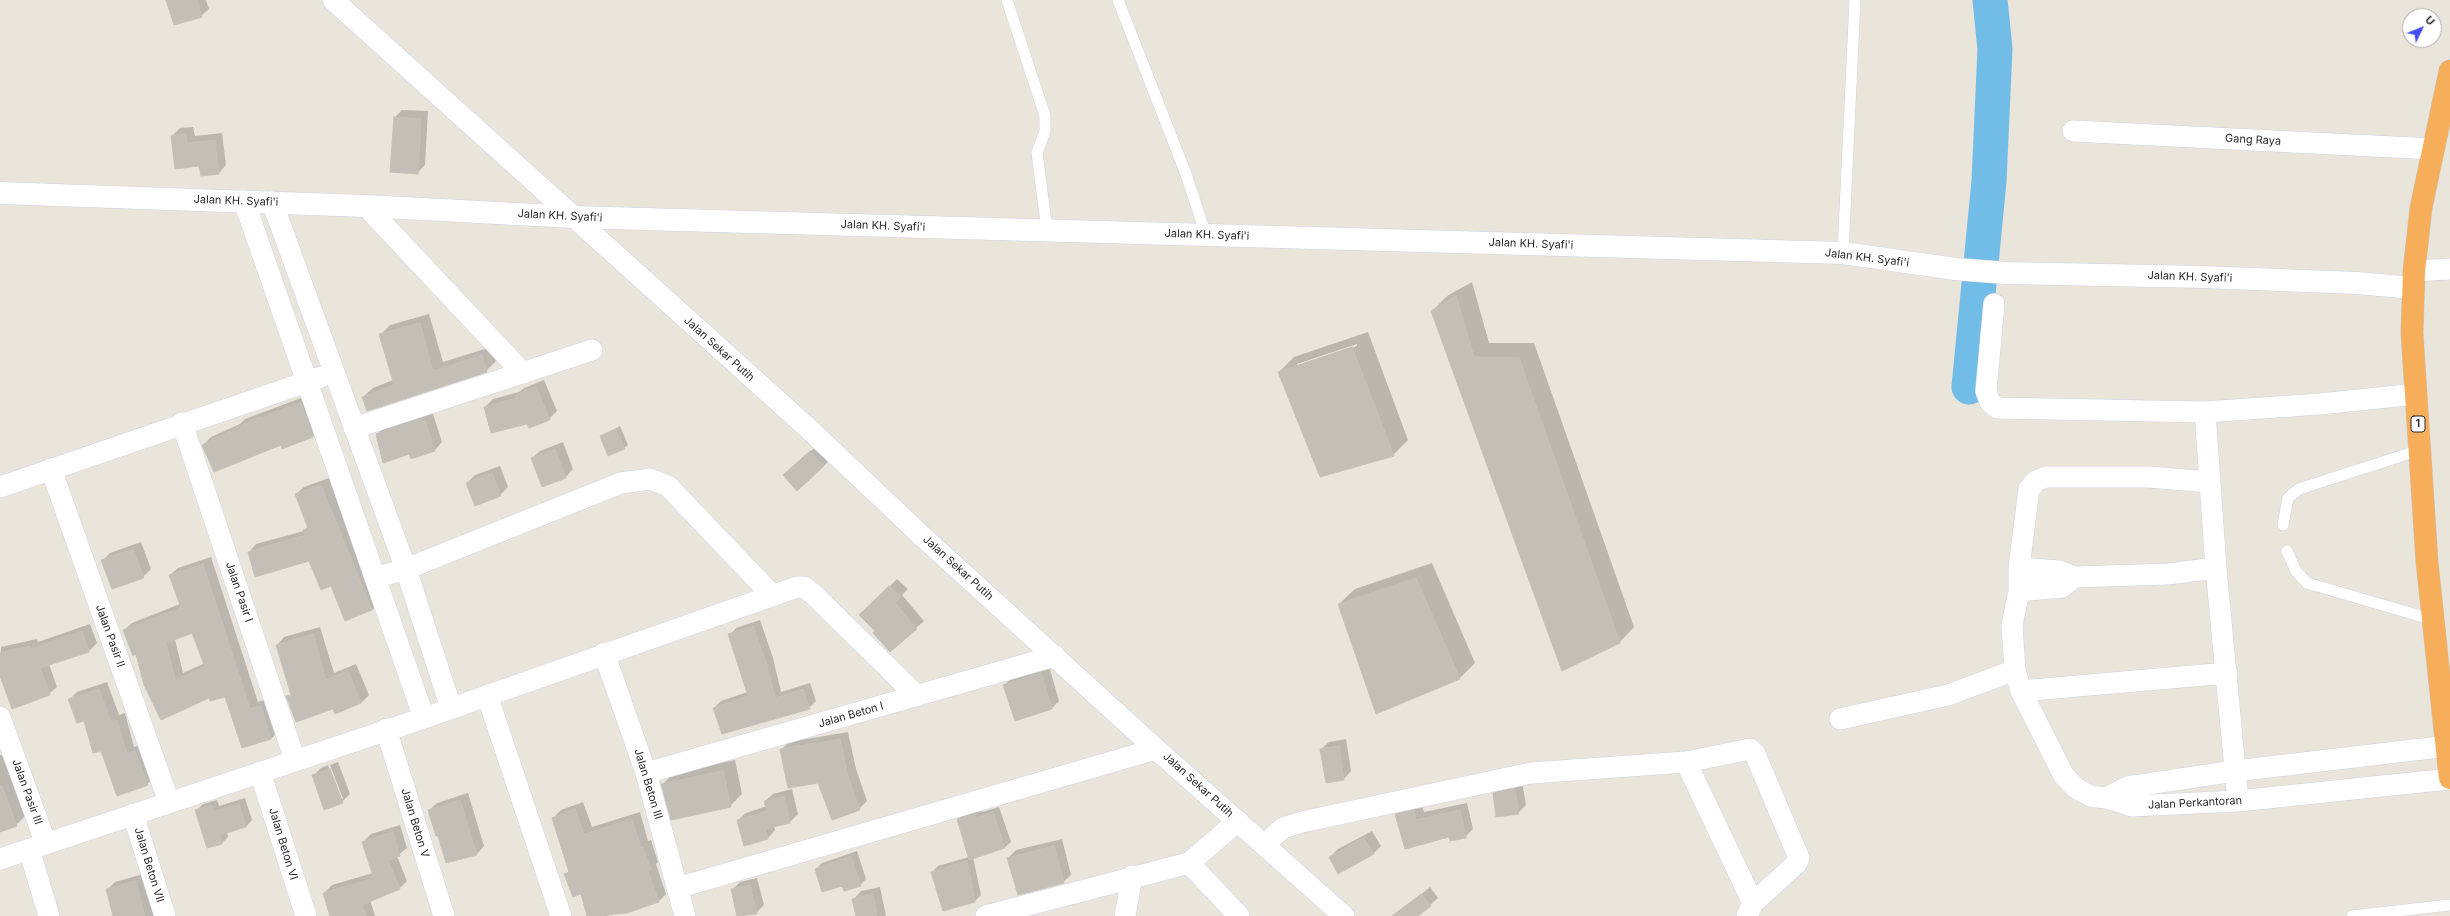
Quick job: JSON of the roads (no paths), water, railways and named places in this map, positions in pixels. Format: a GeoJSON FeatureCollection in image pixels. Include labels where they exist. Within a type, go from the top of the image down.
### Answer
{"type":"FeatureCollection","features":[{"type":"Feature","properties":{"kind":"highway","name":"1"},"geometry":{"type":"LineString","coordinates":[[2450,71],[2421,208],[2414,279],[2412,333],[2434,620],[2446,687],[2450,779]]}},
{"type":"Feature","properties":{"kind":"main road","name":"Jalan KH. Syafi'i"},"geometry":{"type":"LineString","coordinates":[[0,193],[272,202],[573,217],[1843,253],[1955,269],[2007,273],[2203,277],[2357,283],[2414,279]]}},
{"type":"Feature","properties":{"kind":"street","name":"Jalan Sekar Putih"},"geometry":{"type":"LineString","coordinates":[[333,0],[1156,749],[1265,844],[1344,916]]}},
{"type":"Feature","properties":{"kind":"street","name":"Gang Raya"},"geometry":{"type":"LineString","coordinates":[[2074,131],[2433,149]]}},
{"type":"Feature","properties":{"kind":"street"},"geometry":{"type":"LineString","coordinates":[[244,201],[424,718]]}},
{"type":"Feature","properties":{"kind":"street"},"geometry":{"type":"LineString","coordinates":[[272,202],[406,569],[452,708]]}},
{"type":"Feature","properties":{"kind":"street"},"geometry":{"type":"LineString","coordinates":[[366,206],[523,373]]}},
{"type":"Feature","properties":{"kind":"street"},"geometry":{"type":"LineString","coordinates":[[2414,279],[2450,269]]}},
{"type":"Feature","properties":{"kind":"street"},"geometry":{"type":"LineString","coordinates":[[1994,304],[1986,391],[1990,402],[1997,408],[2205,412],[2320,404],[2416,394]]}},
{"type":"Feature","properties":{"kind":"street"},"geometry":{"type":"LineString","coordinates":[[354,428],[592,350]]}},
{"type":"Feature","properties":{"kind":"street"},"geometry":{"type":"LineString","coordinates":[[0,487],[182,423],[307,381],[334,374]]}},
{"type":"Feature","properties":{"kind":"street"},"geometry":{"type":"LineString","coordinates":[[2205,412],[2216,568],[2238,801]]}},
{"type":"Feature","properties":{"kind":"street","name":"Jalan Pasir I"},"geometry":{"type":"LineString","coordinates":[[182,423],[295,760]]}},
{"type":"Feature","properties":{"kind":"street","name":"Jalan Pasir II"},"geometry":{"type":"LineString","coordinates":[[51,469],[169,802]]}},
{"type":"Feature","properties":{"kind":"street","name":"Jalan Perkantoran"},"geometry":{"type":"LineString","coordinates":[[2210,482],[2148,477],[2046,476],[2036,481],[2029,490],[2019,568],[2019,591],[2012,625],[2016,670],[2021,691],[2064,776],[2076,788],[2090,796],[2106,798],[2132,806],[2238,801],[2450,779]]}},
{"type":"Feature","properties":{"kind":"street"},"geometry":{"type":"LineString","coordinates":[[375,578],[406,569],[621,483],[650,480],[668,486],[773,596]]}},
{"type":"Feature","properties":{"kind":"street"},"geometry":{"type":"LineString","coordinates":[[2019,568],[2059,571],[2075,577],[2168,574],[2216,568]]}},
{"type":"Feature","properties":{"kind":"street"},"geometry":{"type":"LineString","coordinates":[[2019,591],[2062,587],[2075,577]]}},
{"type":"Feature","properties":{"kind":"street"},"geometry":{"type":"LineString","coordinates":[[0,859],[386,729],[424,718],[604,653],[797,587],[808,590],[917,696]]}},
{"type":"Feature","properties":{"kind":"street","name":"Jalan Beton III"},"geometry":{"type":"LineString","coordinates":[[604,653],[646,773],[676,888],[685,916]]}},
{"type":"Feature","properties":{"kind":"street","name":"Jalan Beton I"},"geometry":{"type":"LineString","coordinates":[[646,773],[1055,656]]}},
{"type":"Feature","properties":{"kind":"street"},"geometry":{"type":"LineString","coordinates":[[1840,719],[1948,695],[2016,670]]}},
{"type":"Feature","properties":{"kind":"street"},"geometry":{"type":"LineString","coordinates":[[2021,691],[2227,673]]}},
{"type":"Feature","properties":{"kind":"street"},"geometry":{"type":"LineString","coordinates":[[487,695],[562,916]]}},
{"type":"Feature","properties":{"kind":"street","name":"Jalan Pasir III"},"geometry":{"type":"LineString","coordinates":[[0,717],[37,847],[49,916]]}},
{"type":"Feature","properties":{"kind":"street","name":"Jalan Beton V"},"geometry":{"type":"LineString","coordinates":[[386,729],[444,916]]}},
{"type":"Feature","properties":{"kind":"street"},"geometry":{"type":"LineString","coordinates":[[2106,798],[2127,787],[2235,771],[2448,746]]}},
{"type":"Feature","properties":{"kind":"street"},"geometry":{"type":"LineString","coordinates":[[676,888],[1156,749]]}},
{"type":"Feature","properties":{"kind":"street"},"geometry":{"type":"LineString","coordinates":[[1265,844],[1283,828],[1302,822],[1531,773],[1686,762],[1750,749],[1755,754],[1799,858],[1796,864],[1750,910],[1686,762]]}},
{"type":"Feature","properties":{"kind":"street"},"geometry":{"type":"LineString","coordinates":[[2346,758],[2349,789]]}},
{"type":"Feature","properties":{"kind":"street"},"geometry":{"type":"LineString","coordinates":[[2278,766],[2282,796]]}},
{"type":"Feature","properties":{"kind":"street","name":"Jalan Beton VI"},"geometry":{"type":"LineString","coordinates":[[260,772],[306,916]]}},
{"type":"Feature","properties":{"kind":"street","name":"Jalan Beton VII"},"geometry":{"type":"LineString","coordinates":[[133,814],[165,916]]}},
{"type":"Feature","properties":{"kind":"street"},"geometry":{"type":"LineString","coordinates":[[986,916],[1134,876],[1189,863],[1238,821]]}},
{"type":"Feature","properties":{"kind":"street"},"geometry":{"type":"LineString","coordinates":[[1189,863],[1239,916]]}},
{"type":"Feature","properties":{"kind":"street"},"geometry":{"type":"LineString","coordinates":[[1125,916],[1134,876]]}},
{"type":"Feature","properties":{"kind":"lane"},"geometry":{"type":"LineString","coordinates":[[1007,0],[1045,116],[1045,131],[1037,153],[1047,230]]}},
{"type":"Feature","properties":{"kind":"lane"},"geometry":{"type":"LineString","coordinates":[[1118,0],[1186,174],[1206,235]]}},
{"type":"Feature","properties":{"kind":"lane"},"geometry":{"type":"LineString","coordinates":[[1843,253],[1855,0]]}},
{"type":"Feature","properties":{"kind":"lane"},"geometry":{"type":"LineString","coordinates":[[2283,525],[2288,498],[2299,489],[2420,450]]}},
{"type":"Feature","properties":{"kind":"lane"},"geometry":{"type":"LineString","coordinates":[[2287,551],[2296,571],[2307,583],[2434,620]]}},
{"type":"Feature","properties":{"kind":"lane"},"geometry":{"type":"LineString","coordinates":[[2352,916],[2450,905]]}},
{"type":"Feature","properties":{"kind":"waterway"},"geometry":{"type":"LineString","coordinates":[[1969,387],[1989,181],[1995,49],[1990,0]]}}]}
